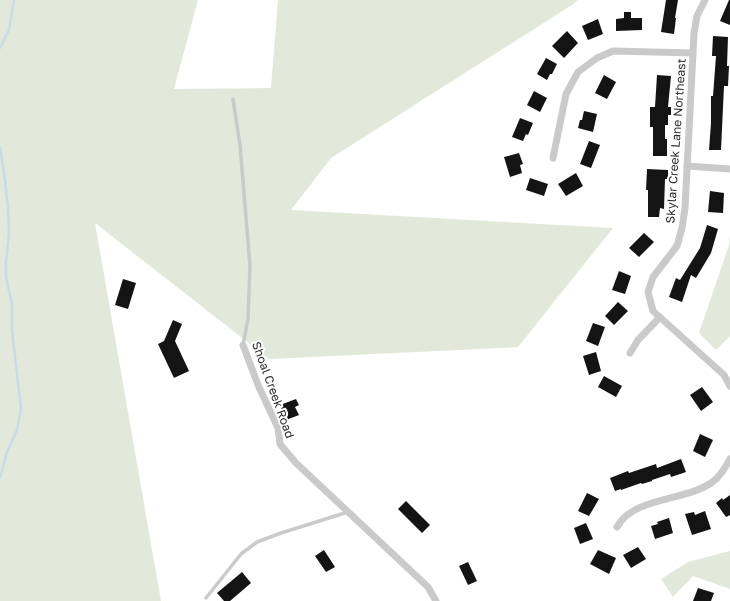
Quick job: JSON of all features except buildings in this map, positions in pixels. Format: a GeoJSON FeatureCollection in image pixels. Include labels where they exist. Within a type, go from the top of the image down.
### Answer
{"type":"FeatureCollection","features":[{"type":"Feature","properties":{"kind":"street","name":"Skylar Creek Lane Northeast"},"geometry":{"type":"LineString","coordinates":[[705,0],[697,16],[694,33],[685,208],[682,228],[677,246],[653,277],[648,292],[653,311],[724,375],[730,386]]}},
{"type":"Feature","properties":{"kind":"street"},"geometry":{"type":"LineString","coordinates":[[553,158],[566,94],[578,72],[597,58],[613,51],[693,53]]}},
{"type":"Feature","properties":{"kind":"street"},"geometry":{"type":"LineString","coordinates":[[687,166],[730,169]]}},
{"type":"Feature","properties":{"kind":"street"},"geometry":{"type":"LineString","coordinates":[[630,353],[638,340],[660,317]]}},
{"type":"Feature","properties":{"kind":"street","name":"Shoal Creek Road"},"geometry":{"type":"LineString","coordinates":[[243,345],[258,385],[278,428],[280,444],[296,463],[428,587],[436,601]]}},
{"type":"Feature","properties":{"kind":"street"},"geometry":{"type":"LineString","coordinates":[[617,527],[629,514],[646,505],[700,489],[711,483],[719,477],[730,459]]}},
{"type":"Feature","properties":{"kind":"lane","name":"Shoal Creek Road"},"geometry":{"type":"LineString","coordinates":[[233,99],[240,145],[250,266],[248,319],[243,345]]}},
{"type":"Feature","properties":{"kind":"lane"},"geometry":{"type":"LineString","coordinates":[[206,598],[241,554],[257,542],[348,512]]}},
{"type":"Feature","properties":{"kind":"shaded area"},"geometry":{"type":"Polygon","coordinates":[[[0,0],[198,0],[174,89],[271,88],[278,0],[578,0],[331,158],[291,210],[613,228],[518,347],[269,359],[95,223],[161,601],[0,601],[0,0]]]}},
{"type":"Feature","properties":{"kind":"shaded area"},"geometry":{"type":"Polygon","coordinates":[[[730,234],[730,336],[716,350],[699,333],[729,245],[730,234]]]}},
{"type":"Feature","properties":{"kind":"shaded area"},"geometry":{"type":"Polygon","coordinates":[[[730,551],[730,589],[693,576],[673,597],[661,579],[688,562],[730,551]]]}},
{"type":"Feature","properties":{"kind":"waterway"},"geometry":{"type":"LineString","coordinates":[[0,48],[9,30],[14,0]]}},
{"type":"Feature","properties":{"kind":"waterway"},"geometry":{"type":"LineString","coordinates":[[0,147],[8,206],[9,234],[6,277],[12,304],[12,331],[21,408],[17,430],[7,452],[0,478]]}}]}
